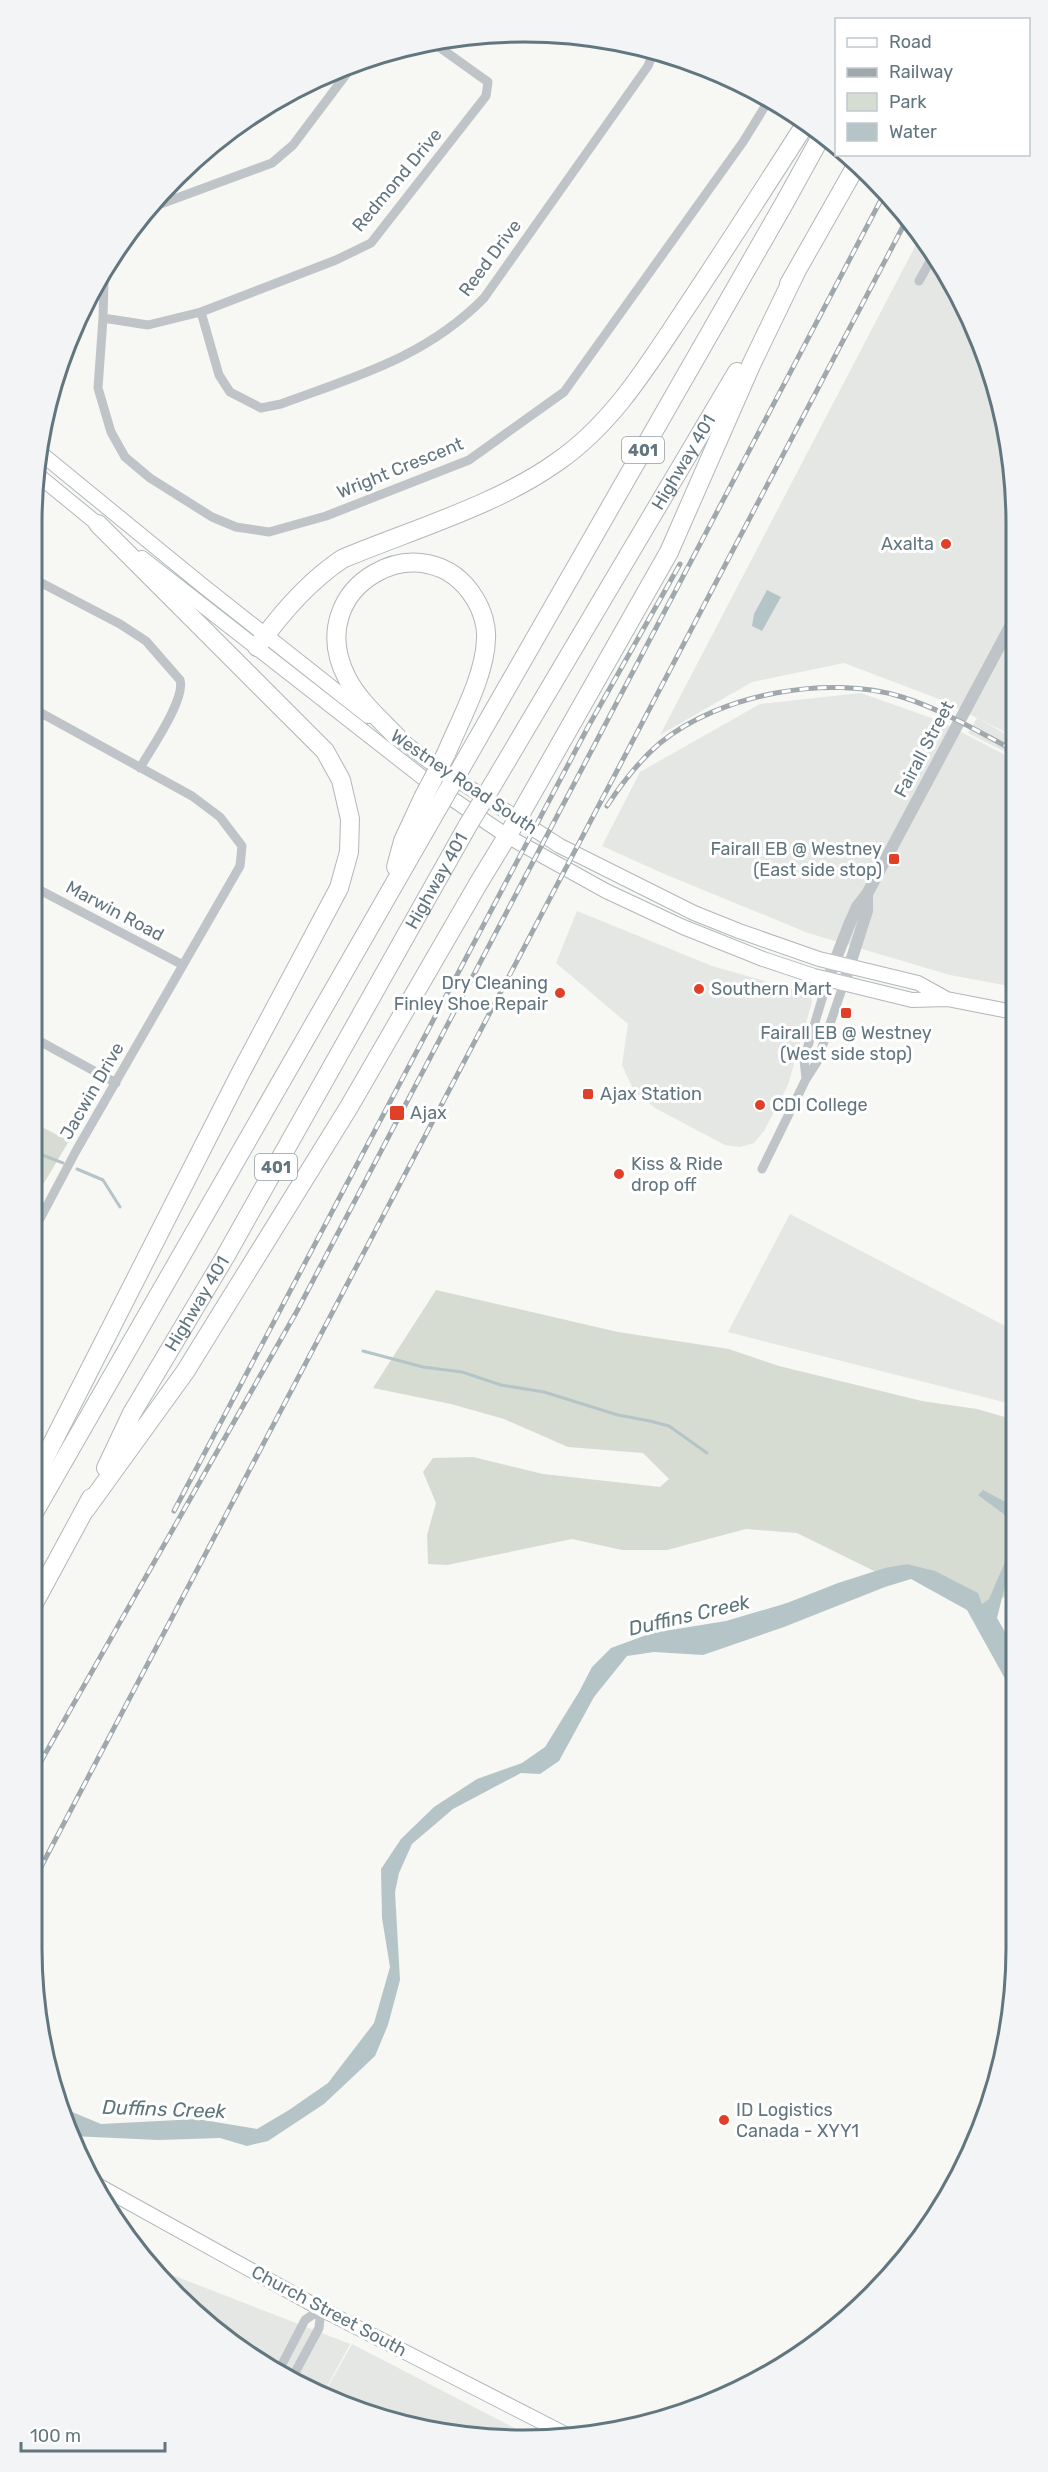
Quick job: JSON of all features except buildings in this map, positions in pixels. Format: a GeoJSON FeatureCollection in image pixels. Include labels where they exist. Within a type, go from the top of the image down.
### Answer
{"type":"FeatureCollection","features":[{"type":"Feature","properties":{"kind":"highway"},"geometry":{"type":"LineString","coordinates":[[262,640],[301,592],[342,559],[508,492],[558,462],[605,421],[643,372],[801,130]]}},
{"type":"Feature","properties":{"kind":"highway","name":"Highway 401"},"geometry":{"type":"LineString","coordinates":[[42,1498],[390,888],[431,802],[462,766],[818,143]]}},
{"type":"Feature","properties":{"kind":"highway","name":"Highway 401"},"geometry":{"type":"LineString","coordinates":[[42,1589],[86,1509],[132,1413],[225,1257],[468,825],[795,274],[853,172]]}},
{"type":"Feature","properties":{"kind":"highway"},"geometry":{"type":"LineString","coordinates":[[86,1509],[185,1372],[349,1107],[517,820],[669,552],[752,363],[795,274]]}},
{"type":"Feature","properties":{"kind":"highway"},"geometry":{"type":"LineString","coordinates":[[42,1463],[240,1074],[316,934],[339,888],[350,852],[350,819],[341,780],[325,751],[98,524]]}},
{"type":"Feature","properties":{"kind":"highway"},"geometry":{"type":"LineString","coordinates":[[397,736],[347,680],[339,661],[337,626],[342,608],[355,588],[367,577],[387,567],[405,564],[427,565],[460,579],[468,587],[478,603],[487,637],[483,663],[446,754],[431,802]]}},
{"type":"Feature","properties":{"kind":"main road","name":"Westney Road South"},"geometry":{"type":"LineString","coordinates":[[47,458],[202,585],[414,772],[507,836],[643,909],[763,959],[828,979],[912,1000],[947,999],[1006,1010]]}},
{"type":"Feature","properties":{"kind":"main road","name":"Westney Road South"},"geometry":{"type":"LineString","coordinates":[[44,480],[98,524],[397,736],[431,763],[560,846],[694,913],[739,931],[834,963],[918,983],[947,999]]}},
{"type":"Feature","properties":{"kind":"main road","name":"Church Street South"},"geometry":{"type":"LineString","coordinates":[[108,2191],[321,2308],[556,2429]]}},
{"type":"Feature","properties":{"kind":"street","name":"Redmond Drive"},"geometry":{"type":"LineString","coordinates":[[103,318],[148,325],[201,312],[336,260],[371,243],[486,96],[488,82],[442,49]]}},
{"type":"Feature","properties":{"kind":"street","name":"Reed Drive"},"geometry":{"type":"LineString","coordinates":[[201,312],[219,375],[224,383],[230,392],[261,408],[281,404],[398,360],[430,343],[465,318],[484,298],[651,59]]}},
{"type":"Feature","properties":{"kind":"street"},"geometry":{"type":"LineString","coordinates":[[165,202],[272,163],[293,145],[344,78]]}},
{"type":"Feature","properties":{"kind":"street","name":"Wright Crescent"},"geometry":{"type":"LineString","coordinates":[[104,289],[98,388],[111,432],[126,457],[150,478],[212,517],[236,527],[269,532],[326,516],[469,460],[564,392],[743,142],[765,107]]}},
{"type":"Feature","properties":{"kind":"street"},"geometry":{"type":"LineString","coordinates":[[919,281],[929,263]]}},
{"type":"Feature","properties":{"kind":"street"},"geometry":{"type":"LineString","coordinates":[[42,583],[120,624],[146,641],[180,680],[182,686],[174,708],[140,768]]}},
{"type":"Feature","properties":{"kind":"street","name":"Fairall Street"},"geometry":{"type":"LineString","coordinates":[[828,979],[857,907],[867,894],[1006,634]]}},
{"type":"Feature","properties":{"kind":"street","name":"Jacwin Drive"},"geometry":{"type":"LineString","coordinates":[[42,714],[192,796],[220,817],[242,846],[240,866],[42,1216]]}},
{"type":"Feature","properties":{"kind":"street","name":"Marwin Road"},"geometry":{"type":"LineString","coordinates":[[42,891],[183,965]]}},
{"type":"Feature","properties":{"kind":"street","name":"Fairall Street"},"geometry":{"type":"LineString","coordinates":[[844,983],[867,911],[867,894]]}},
{"type":"Feature","properties":{"kind":"street"},"geometry":{"type":"LineString","coordinates":[[806,1079],[804,1059],[828,979]]}},
{"type":"Feature","properties":{"kind":"street"},"geometry":{"type":"LineString","coordinates":[[762,1169],[806,1079],[817,1062],[844,983]]}},
{"type":"Feature","properties":{"kind":"street"},"geometry":{"type":"LineString","coordinates":[[42,1042],[116,1083]]}},
{"type":"Feature","properties":{"kind":"street"},"geometry":{"type":"LineString","coordinates":[[282,2364],[305,2320],[321,2308]]}},
{"type":"Feature","properties":{"kind":"street"},"geometry":{"type":"LineString","coordinates":[[295,2372],[319,2328],[321,2308]]}},
{"type":"Feature","properties":{"kind":"shaded area"},"geometry":{"type":"Polygon","coordinates":[[[916,244],[941,283],[969,340],[990,399],[997,430],[1005,492],[1006,524],[1006,732],[939,699],[844,663],[752,682],[660,735],[916,244]]]}},
{"type":"Feature","properties":{"kind":"shaded area"},"geometry":{"type":"Polygon","coordinates":[[[861,693],[940,721],[1006,755],[1006,986],[950,975],[808,933],[602,846],[640,772],[760,704],[861,693]]]}},
{"type":"Feature","properties":{"kind":"shaded area"},"geometry":{"type":"Polygon","coordinates":[[[977,718],[1006,734],[1006,752],[968,733],[977,718]]]}},
{"type":"Feature","properties":{"kind":"shaded area"},"geometry":{"type":"Polygon","coordinates":[[[577,911],[712,966],[811,994],[812,1002],[788,1085],[764,1131],[754,1143],[740,1147],[725,1145],[655,1108],[634,1091],[622,1065],[628,1024],[556,963],[577,911]]]}},
{"type":"Feature","properties":{"kind":"shaded area"},"geometry":{"type":"Polygon","coordinates":[[[790,1214],[1006,1326],[1006,1403],[728,1332],[790,1214]]]}},
{"type":"Feature","properties":{"kind":"shaded area"},"geometry":{"type":"Polygon","coordinates":[[[169,2274],[350,2344],[327,2387],[256,2349],[206,2310],[169,2274]]]}},
{"type":"Feature","properties":{"kind":"shaded area"},"geometry":{"type":"Polygon","coordinates":[[[352,2344],[518,2430],[461,2426],[430,2421],[399,2414],[328,2387],[352,2344]]]}},
{"type":"Feature","properties":{"kind":"green space"},"geometry":{"type":"Polygon","coordinates":[[[42,1127],[69,1141],[42,1186],[42,1127]]]}},
{"type":"Feature","properties":{"kind":"green space"},"geometry":{"type":"Polygon","coordinates":[[[436,1290],[618,1332],[729,1349],[779,1366],[922,1401],[977,1409],[1006,1417],[1006,1596],[981,1606],[907,1564],[876,1572],[797,1533],[746,1529],[667,1550],[622,1550],[572,1539],[447,1565],[428,1564],[427,1535],[436,1503],[423,1472],[433,1458],[473,1457],[543,1474],[660,1487],[669,1479],[643,1453],[568,1447],[504,1419],[451,1404],[373,1388],[436,1290]]]}},
{"type":"Feature","properties":{"kind":"water"},"geometry":{"type":"Polygon","coordinates":[[[767,590],[781,597],[762,631],[752,626],[754,614],[767,590]]]}},
{"type":"Feature","properties":{"kind":"water","name":"Duffins Creek"},"geometry":{"type":"Polygon","coordinates":[[[983,1490],[1006,1502],[1006,1516],[978,1495],[983,1490]]]}},
{"type":"Feature","properties":{"kind":"water","name":"Duffins Creek"},"geometry":{"type":"Polygon","coordinates":[[[1006,1560],[1006,1582],[997,1618],[1006,1634],[1006,1681],[967,1610],[911,1579],[703,1655],[654,1652],[627,1656],[594,1697],[559,1761],[540,1774],[521,1773],[453,1809],[412,1844],[399,1873],[395,1892],[400,1980],[388,2025],[375,2056],[324,2104],[268,2141],[247,2146],[220,2138],[158,2140],[81,2136],[71,2112],[101,2124],[197,2119],[257,2129],[328,2083],[374,2023],[390,1967],[382,1918],[381,1869],[401,1839],[434,1807],[477,1779],[522,1763],[545,1747],[592,1667],[611,1648],[652,1633],[726,1621],[787,1603],[885,1568],[907,1564],[935,1571],[978,1593],[982,1604],[989,1599],[1006,1560]]]}},
{"type":"Feature","properties":{"kind":"waterway"},"geometry":{"type":"LineString","coordinates":[[42,1155],[63,1163]]}},
{"type":"Feature","properties":{"kind":"waterway"},"geometry":{"type":"LineString","coordinates":[[77,1169],[103,1180],[120,1207]]}},
{"type":"Feature","properties":{"kind":"waterway"},"geometry":{"type":"LineString","coordinates":[[363,1351],[423,1367],[462,1372],[501,1385],[544,1392],[618,1415],[669,1426],[707,1453]]}},
{"type":"Feature","properties":{"kind":"railway"},"geometry":{"type":"LineString","coordinates":[[42,1759],[297,1311],[881,200]]}},
{"type":"Feature","properties":{"kind":"railway"},"geometry":{"type":"LineString","coordinates":[[42,1865],[903,227]]}},
{"type":"Feature","properties":{"kind":"railway"},"geometry":{"type":"LineString","coordinates":[[174,1511],[588,727],[680,564]]}},
{"type":"Feature","properties":{"kind":"railway"},"geometry":{"type":"LineString","coordinates":[[607,806],[645,757],[660,743],[685,726],[743,701],[776,693],[841,688],[873,690],[902,697],[945,714],[1006,746]]}},
{"type":"Feature","properties":{"kind":"place","name":"Axalta"},"geometry":{"type":"Point","coordinates":[946,544]}},
{"type":"Feature","properties":{"kind":"place","name":"Fairall EB @ Westney (East side stop)"},"geometry":{"type":"Point","coordinates":[894,859]}},
{"type":"Feature","properties":{"kind":"place","name":"Southern Mart"},"geometry":{"type":"Point","coordinates":[699,989]}},
{"type":"Feature","properties":{"kind":"place","name":"Dry Cleaning Finley Shoe Repair"},"geometry":{"type":"Point","coordinates":[560,993]}},
{"type":"Feature","properties":{"kind":"place","name":"Fairall EB @ Westney (West side stop)"},"geometry":{"type":"Point","coordinates":[846,1013]}},
{"type":"Feature","properties":{"kind":"place","name":"Ajax Station"},"geometry":{"type":"Point","coordinates":[588,1094]}},
{"type":"Feature","properties":{"kind":"place","name":"CDI College"},"geometry":{"type":"Point","coordinates":[760,1105]}},
{"type":"Feature","properties":{"kind":"place","name":"Ajax"},"geometry":{"type":"Point","coordinates":[397,1113]}},
{"type":"Feature","properties":{"kind":"place","name":"Kiss & Ride drop off"},"geometry":{"type":"Point","coordinates":[619,1174]}},
{"type":"Feature","properties":{"kind":"place","name":"ID Logistics Canada - XYY1"},"geometry":{"type":"Point","coordinates":[724,2120]}}]}
